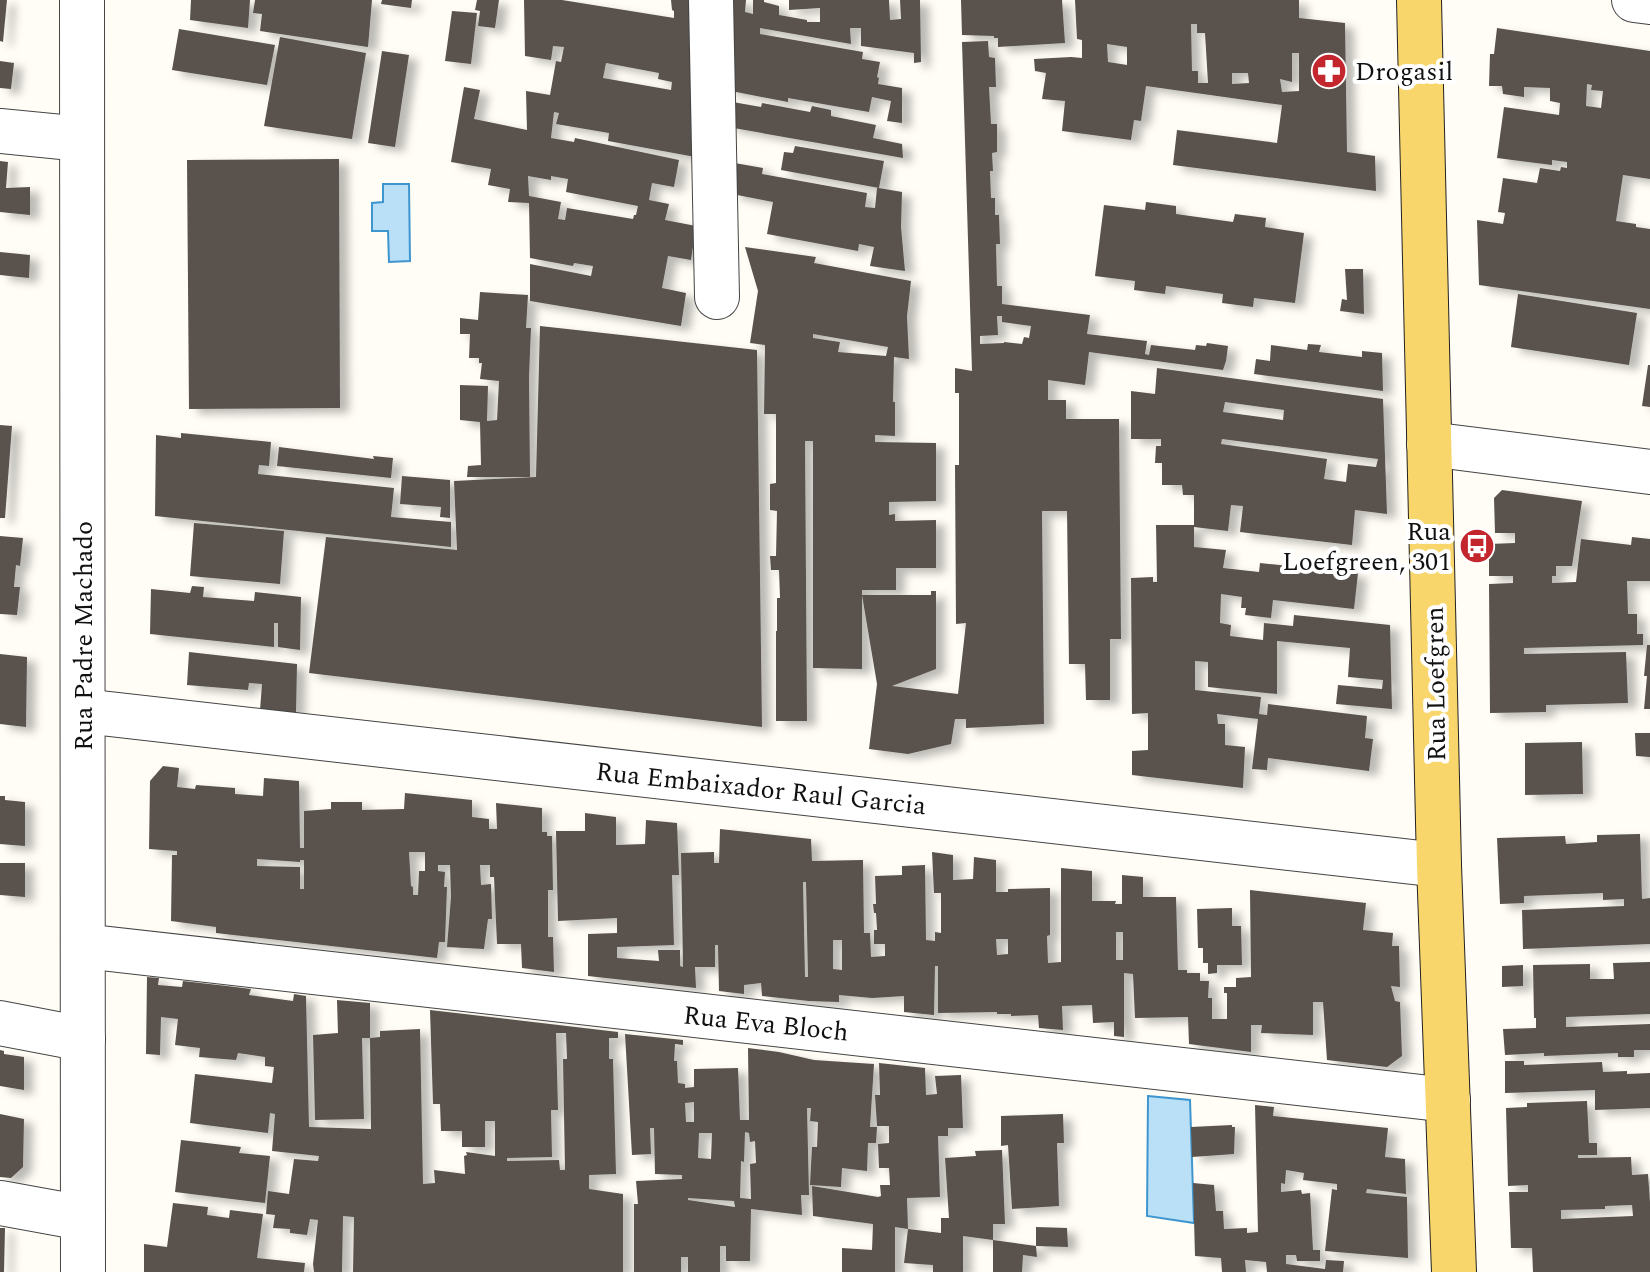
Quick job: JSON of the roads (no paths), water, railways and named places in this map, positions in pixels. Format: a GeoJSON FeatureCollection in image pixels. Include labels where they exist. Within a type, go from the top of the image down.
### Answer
{"type":"FeatureCollection","features":[{"type":"Feature","properties":{"kind":"main road","name":"Rua Loefgren"},"geometry":{"type":"LineString","coordinates":[[1419,0],[1439,865],[1454,1272]]}},
{"type":"Feature","properties":{"kind":"street","name":"Rua Padre Machado"},"geometry":{"type":"LineString","coordinates":[[82,0],[83,1272]]}},
{"type":"Feature","properties":{"kind":"street"},"geometry":{"type":"LineString","coordinates":[[711,0],[717,297]]}},
{"type":"Feature","properties":{"kind":"street"},"geometry":{"type":"LineString","coordinates":[[1634,0],[1650,2]]}},
{"type":"Feature","properties":{"kind":"street"},"geometry":{"type":"LineString","coordinates":[[0,131],[82,139]]}},
{"type":"Feature","properties":{"kind":"street"},"geometry":{"type":"LineString","coordinates":[[1429,444],[1650,472]]}},
{"type":"Feature","properties":{"kind":"street","name":"Rua Embaixador Raul Garcia"},"geometry":{"type":"LineString","coordinates":[[83,711],[1439,865]]}},
{"type":"Feature","properties":{"kind":"street","name":"Rua Eva Bloch"},"geometry":{"type":"LineString","coordinates":[[83,946],[1448,1100]]}},
{"type":"Feature","properties":{"kind":"street"},"geometry":{"type":"LineString","coordinates":[[0,1023],[83,1039]]}},
{"type":"Feature","properties":{"kind":"street"},"geometry":{"type":"LineString","coordinates":[[0,1203],[83,1218]]}},
{"type":"Feature","properties":{"kind":"water"},"geometry":{"type":"Polygon","coordinates":[[[383,184],[409,184],[410,261],[389,262],[388,231],[372,231],[372,203],[383,202],[383,184]]]}},
{"type":"Feature","properties":{"kind":"water"},"geometry":{"type":"Polygon","coordinates":[[[1148,1096],[1190,1100],[1194,1223],[1147,1216],[1148,1096]]]}},
{"type":"Feature","properties":{"kind":"place","name":"Drogasil"},"geometry":{"type":"Point","coordinates":[1329,71]}},
{"type":"Feature","properties":{"kind":"place","name":"Rua Loefgreen, 301"},"geometry":{"type":"Point","coordinates":[1477,546]}}]}
